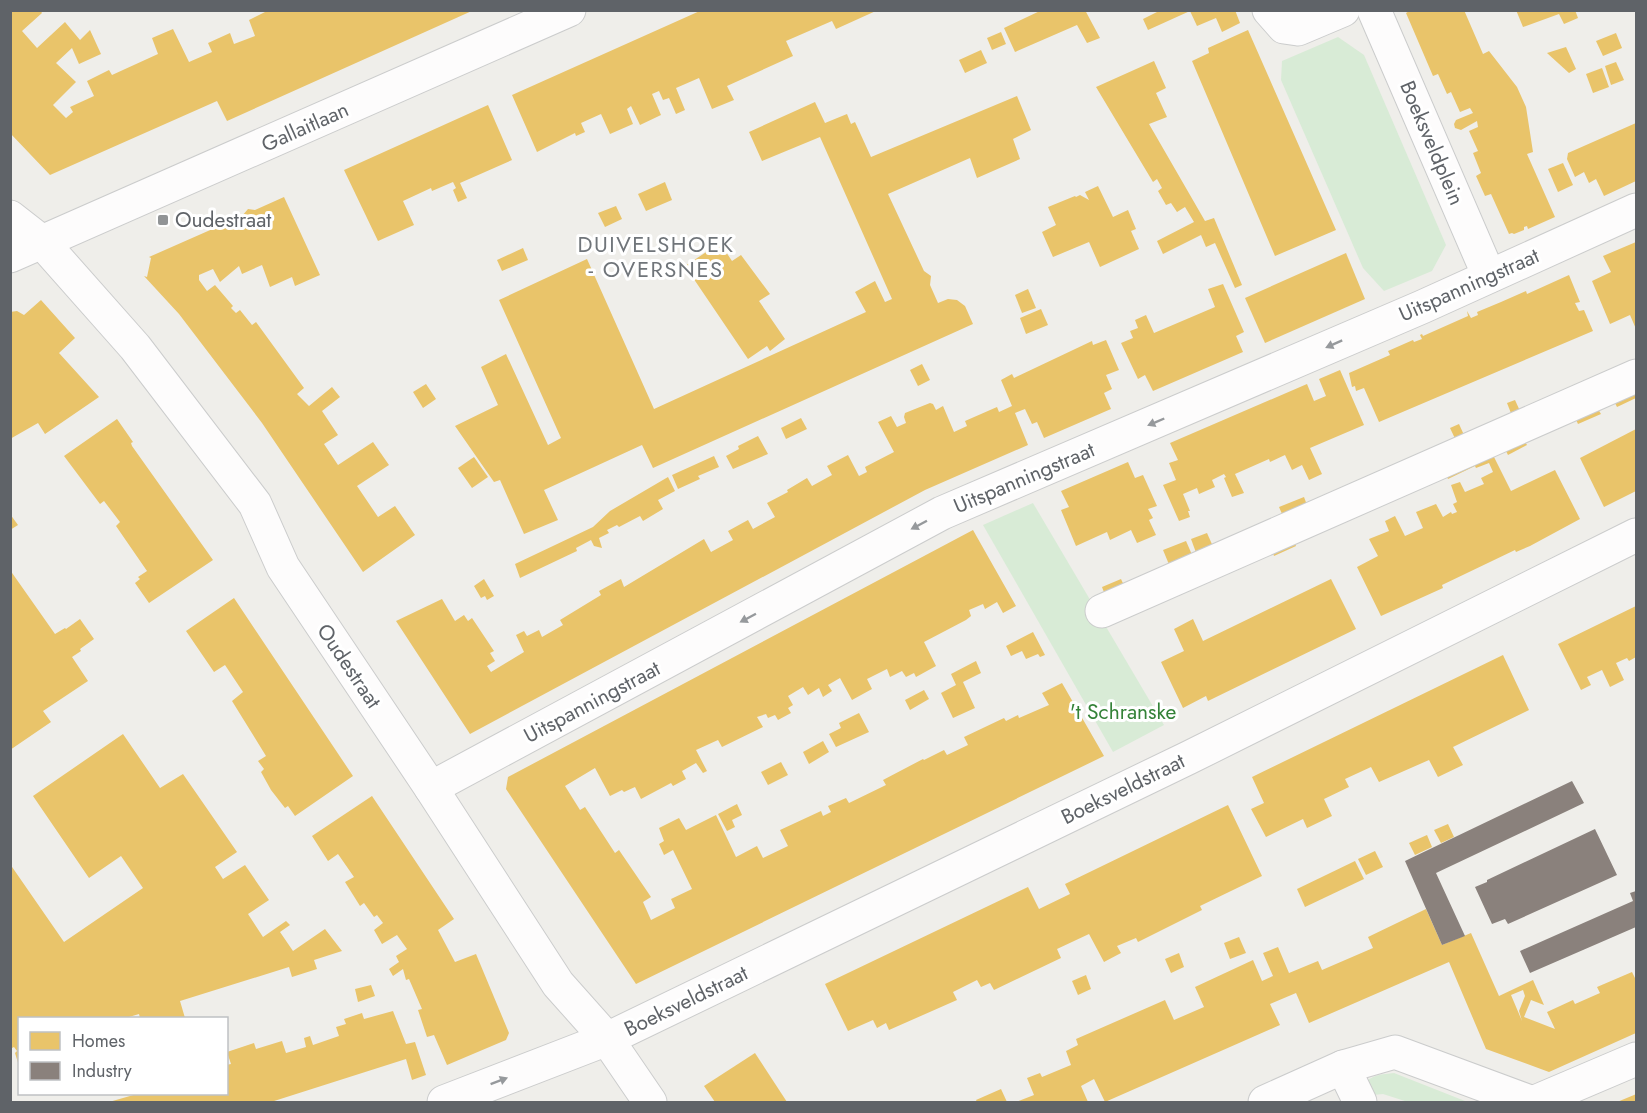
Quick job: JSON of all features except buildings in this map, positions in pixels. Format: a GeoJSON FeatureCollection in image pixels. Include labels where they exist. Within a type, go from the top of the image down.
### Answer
{"type":"FeatureCollection","features":[{"type":"Feature","properties":{"kind":"street","name":"Gallaitlaan"},"geometry":{"type":"LineString","coordinates":[[10,256],[568,10]]}},
{"type":"Feature","properties":{"kind":"street"},"geometry":{"type":"LineString","coordinates":[[1269,10],[1284,27],[1298,29],[1343,10]]}},
{"type":"Feature","properties":{"kind":"street","name":"Boeksveldplein"},"geometry":{"type":"LineString","coordinates":[[1374,10],[1489,276]]}},
{"type":"Feature","properties":{"kind":"street","name":"Uitspanningstraat"},"geometry":{"type":"LineString","coordinates":[[431,788],[942,513],[1388,321],[1636,210]]}},
{"type":"Feature","properties":{"kind":"street","name":"Oudestraat"},"geometry":{"type":"LineString","coordinates":[[10,217],[42,242],[135,348],[255,504],[283,567],[431,788],[558,984],[608,1039],[650,1102]]}},
{"type":"Feature","properties":{"kind":"street"},"geometry":{"type":"LineString","coordinates":[[1102,611],[1636,376]]}},
{"type":"Feature","properties":{"kind":"street","name":"Boeksveldstraat"},"geometry":{"type":"LineString","coordinates":[[444,1102],[608,1039],[1188,758],[1636,535]]}},
{"type":"Feature","properties":{"kind":"street"},"geometry":{"type":"LineString","coordinates":[[1265,1102],[1343,1066],[1395,1052],[1530,1102]]}},
{"type":"Feature","properties":{"kind":"street"},"geometry":{"type":"LineString","coordinates":[[1535,1102],[1636,1059]]}},
{"type":"Feature","properties":{"kind":"street"},"geometry":{"type":"LineString","coordinates":[[1343,1066],[1360,1102]]}},
{"type":"Feature","properties":{"kind":"green space"},"geometry":{"type":"Polygon","coordinates":[[[1338,37],[1364,55],[1446,245],[1432,271],[1384,291],[1363,268],[1281,80],[1282,61],[1338,37]]]}},
{"type":"Feature","properties":{"kind":"green space","name":"'t Schranske"},"geometry":{"type":"Polygon","coordinates":[[[1033,503],[1164,725],[1113,752],[983,525],[1033,503]]]}},
{"type":"Feature","properties":{"kind":"green space"},"geometry":{"type":"Polygon","coordinates":[[[1394,1073],[1467,1102],[1408,1102],[1383,1094],[1364,1096],[1363,1084],[1366,1081],[1377,1075],[1394,1073]]]}},
{"type":"Feature","properties":{"kind":"place","name":"Oudestraat"},"geometry":{"type":"Point","coordinates":[163,220]}},
{"type":"Feature","properties":{"kind":"district","name":"DUIVELSHOEK - OVERSNES"},"geometry":{"type":"Point","coordinates":[656,256]}}]}
